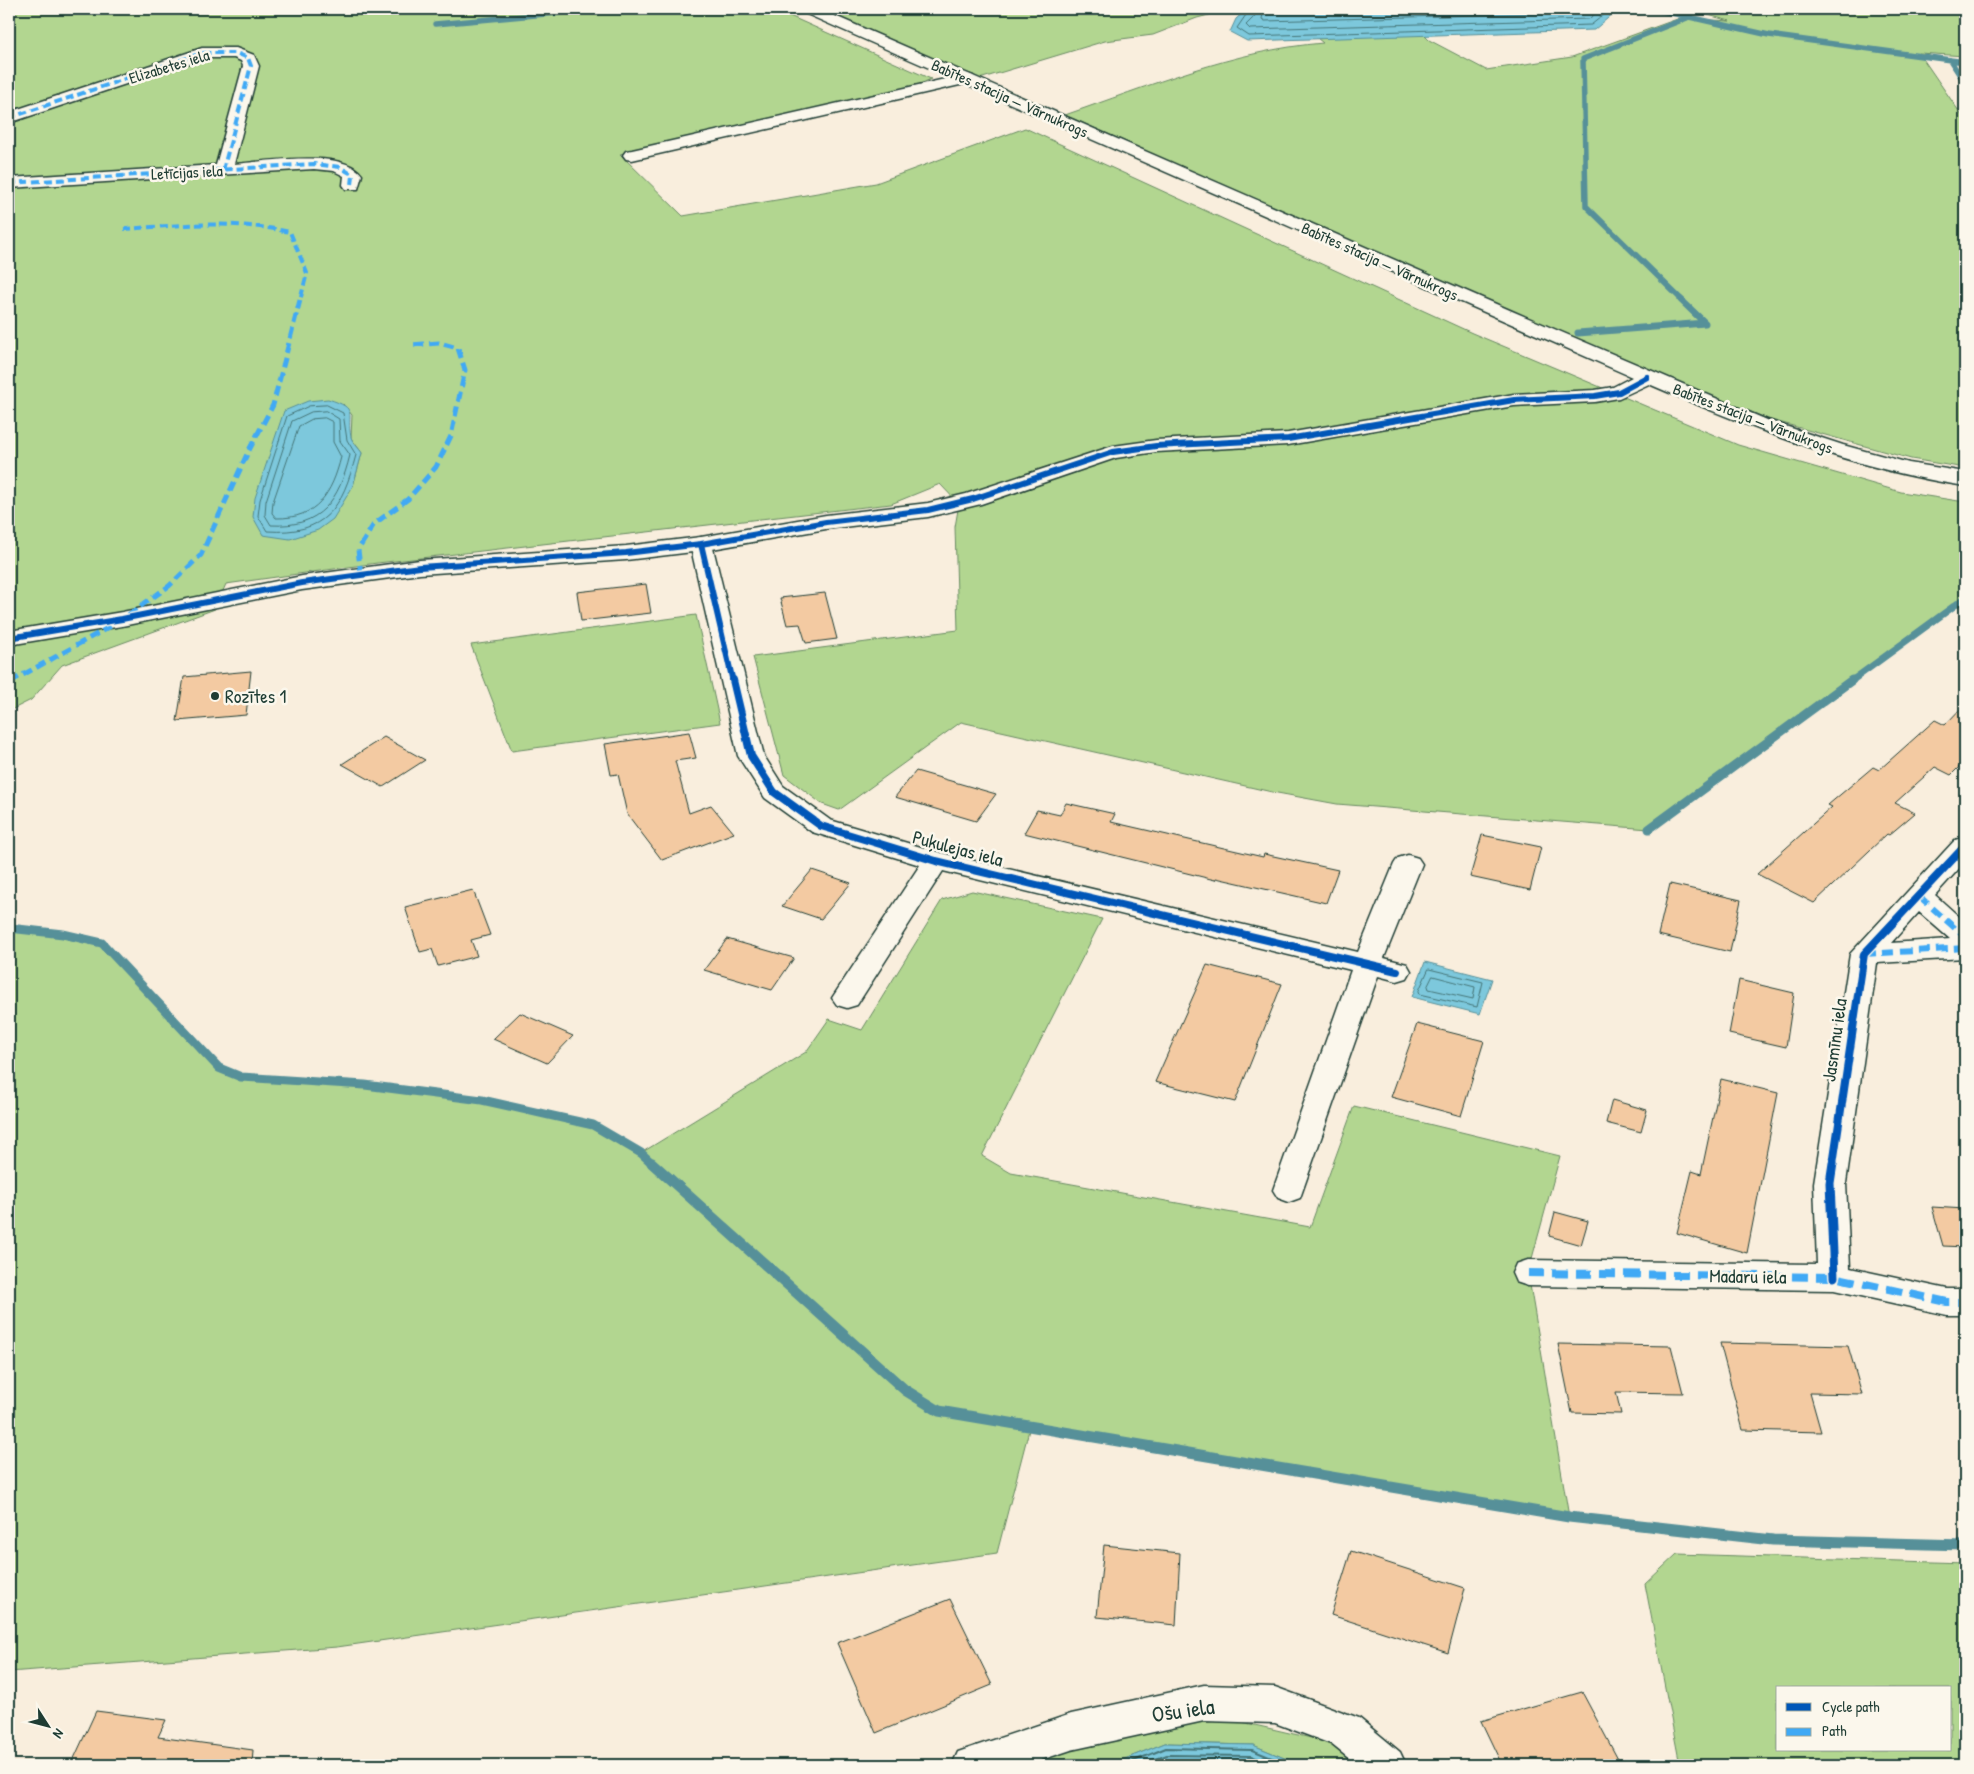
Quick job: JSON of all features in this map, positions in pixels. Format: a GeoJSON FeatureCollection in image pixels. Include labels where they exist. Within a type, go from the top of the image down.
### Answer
{"type":"FeatureCollection","features":[{"type":"Feature","properties":{"kind":"street","name":"Babītes stacija — Vārnukrogs"},"geometry":{"type":"LineString","coordinates":[[807,9],[1647,377],[1760,424],[1835,450],[1908,469],[1965,479]]}},
{"type":"Feature","properties":{"kind":"street","name":"Elizabetes iela"},"geometry":{"type":"LineString","coordinates":[[9,118],[202,53],[236,53],[248,58],[251,66],[223,170]]}},
{"type":"Feature","properties":{"kind":"street"},"geometry":{"type":"LineString","coordinates":[[632,155],[967,79]]}},
{"type":"Feature","properties":{"kind":"street","name":"Letīcijas iela"},"geometry":{"type":"LineString","coordinates":[[9,182],[334,165],[347,168],[353,175],[352,185]]}},
{"type":"Feature","properties":{"kind":"street"},"geometry":{"type":"LineString","coordinates":[[9,638],[122,619],[302,583],[420,568],[626,553],[701,544],[826,522],[928,510],[973,499],[1113,452],[1156,446],[1288,439],[1514,400],[1595,396],[1619,392],[1647,377]]}},
{"type":"Feature","properties":{"kind":"street","name":"Puķulejas iela"},"geometry":{"type":"LineString","coordinates":[[701,544],[751,756],[774,792],[822,826],[936,861],[1397,971]]}},
{"type":"Feature","properties":{"kind":"street"},"geometry":{"type":"LineString","coordinates":[[1864,954],[1965,846]]}},
{"type":"Feature","properties":{"kind":"street"},"geometry":{"type":"LineString","coordinates":[[847,998],[936,861]]}},
{"type":"Feature","properties":{"kind":"street"},"geometry":{"type":"LineString","coordinates":[[1289,1190],[1368,965],[1408,864]]}},
{"type":"Feature","properties":{"kind":"street"},"geometry":{"type":"LineString","coordinates":[[1919,896],[1965,937]]}},
{"type":"Feature","properties":{"kind":"street"},"geometry":{"type":"LineString","coordinates":[[1864,954],[1965,948]]}},
{"type":"Feature","properties":{"kind":"street","name":"Jasmīnu iela"},"geometry":{"type":"LineString","coordinates":[[1834,1277],[1830,1183],[1864,954]]}},
{"type":"Feature","properties":{"kind":"street","name":"Madaru iela"},"geometry":{"type":"LineString","coordinates":[[1528,1273],[1834,1277],[1947,1302],[1965,1302]]}},
{"type":"Feature","properties":{"kind":"street","name":"Ošu iela"},"geometry":{"type":"LineString","coordinates":[[972,1765],[1071,1732],[1204,1703],[1275,1705],[1345,1731],[1386,1765]]}},
{"type":"Feature","properties":{"kind":"green space"},"geometry":{"type":"Polygon","coordinates":[[[9,9],[774,9],[931,79],[914,87],[620,154],[683,216],[876,183],[1025,128],[1472,333],[1738,445],[1901,492],[1965,502],[1965,600],[1649,829],[1337,804],[1272,792],[961,722],[839,810],[822,804],[784,775],[753,657],[958,630],[955,527],[959,504],[940,484],[891,504],[377,563],[226,584],[215,609],[62,665],[31,700],[9,711],[9,9]],[[343,404],[353,486],[362,453],[351,438],[352,415],[343,404]]]}},
{"type":"Feature","properties":{"kind":"green space"},"geometry":{"type":"Polygon","coordinates":[[[817,9],[1232,9],[1197,18],[1153,35],[1105,41],[976,80],[817,9]]]}},
{"type":"Feature","properties":{"kind":"green space"},"geometry":{"type":"Polygon","coordinates":[[[1686,9],[1965,9],[1965,56],[1919,53],[1965,120],[1965,468],[1911,459],[1768,419],[1511,313],[1065,115],[1160,81],[1225,61],[1257,53],[1323,43],[1317,38],[1423,34],[1429,40],[1486,70],[1572,57],[1680,18],[1730,21],[1686,9]]]}},
{"type":"Feature","properties":{"kind":"green space"},"geometry":{"type":"Polygon","coordinates":[[[696,615],[720,723],[512,751],[471,645],[696,615]]]}},
{"type":"Feature","properties":{"kind":"green space"},"geometry":{"type":"Polygon","coordinates":[[[972,891],[1102,919],[982,1156],[1011,1173],[1310,1227],[1354,1106],[1560,1156],[1528,1273],[1569,1517],[1030,1426],[997,1553],[337,1647],[9,1672],[9,928],[63,934],[102,943],[219,1068],[241,1077],[365,1085],[482,1100],[593,1125],[641,1153],[806,1052],[829,1019],[862,1030],[942,900],[972,891]]]}},
{"type":"Feature","properties":{"kind":"green space"},"geometry":{"type":"Polygon","coordinates":[[[1677,1554],[1965,1563],[1965,1765],[1680,1765],[1645,1584],[1677,1554]]]}},
{"type":"Feature","properties":{"kind":"green space"},"geometry":{"type":"Polygon","coordinates":[[[1211,1715],[1346,1746],[1360,1765],[1301,1765],[1253,1745],[1165,1743],[1110,1765],[1032,1765],[1053,1754],[1211,1715]]]}},
{"type":"Feature","properties":{"kind":"water"},"geometry":{"type":"Polygon","coordinates":[[[1247,9],[1604,9],[1615,12],[1594,30],[1247,41],[1230,32],[1236,19],[1247,9]]]}},
{"type":"Feature","properties":{"kind":"water"},"geometry":{"type":"Polygon","coordinates":[[[328,399],[348,409],[350,413],[351,437],[362,453],[353,486],[333,519],[318,530],[290,539],[263,535],[253,517],[255,498],[284,411],[308,401],[328,399]]]}},
{"type":"Feature","properties":{"kind":"water"},"geometry":{"type":"Polygon","coordinates":[[[1425,962],[1492,979],[1480,1014],[1412,997],[1425,962]]]}},
{"type":"Feature","properties":{"kind":"water"},"geometry":{"type":"Polygon","coordinates":[[[1165,1743],[1253,1745],[1301,1765],[1110,1765],[1165,1743]]]}},
{"type":"Feature","properties":{"kind":"building"},"geometry":{"type":"Polygon","coordinates":[[[646,584],[651,613],[581,621],[577,592],[646,584]]]}},
{"type":"Feature","properties":{"kind":"building"},"geometry":{"type":"Polygon","coordinates":[[[825,593],[837,639],[806,643],[800,624],[787,625],[780,598],[825,593]]]}},
{"type":"Feature","properties":{"kind":"building","name":"Rozītes 1"},"geometry":{"type":"Polygon","coordinates":[[[251,671],[246,715],[177,721],[184,677],[251,671]]]}},
{"type":"Feature","properties":{"kind":"building"},"geometry":{"type":"Polygon","coordinates":[[[1965,704],[1965,761],[1951,775],[1935,767],[1895,803],[1915,813],[1889,835],[1887,834],[1814,903],[1757,874],[1832,807],[1828,805],[1873,767],[1879,770],[1935,720],[1945,725],[1965,704]]]}},
{"type":"Feature","properties":{"kind":"building"},"geometry":{"type":"Polygon","coordinates":[[[689,732],[696,758],[675,761],[689,813],[711,805],[734,833],[662,860],[627,814],[618,774],[611,775],[605,744],[689,732]]]}},
{"type":"Feature","properties":{"kind":"building"},"geometry":{"type":"Polygon","coordinates":[[[384,737],[425,760],[383,787],[342,764],[384,737]]]}},
{"type":"Feature","properties":{"kind":"building"},"geometry":{"type":"Polygon","coordinates":[[[916,771],[996,794],[976,821],[895,797],[916,771]]]}},
{"type":"Feature","properties":{"kind":"building"},"geometry":{"type":"Polygon","coordinates":[[[1066,803],[1115,814],[1111,822],[1263,857],[1264,854],[1338,870],[1326,903],[1216,878],[1215,880],[1024,833],[1037,810],[1060,815],[1066,803]]]}},
{"type":"Feature","properties":{"kind":"building"},"geometry":{"type":"Polygon","coordinates":[[[1482,835],[1541,847],[1530,890],[1470,877],[1482,835]]]}},
{"type":"Feature","properties":{"kind":"building"},"geometry":{"type":"Polygon","coordinates":[[[812,870],[851,883],[821,919],[782,906],[812,870]]]}},
{"type":"Feature","properties":{"kind":"building"},"geometry":{"type":"Polygon","coordinates":[[[1670,884],[1741,900],[1730,952],[1658,935],[1670,884]]]}},
{"type":"Feature","properties":{"kind":"building"},"geometry":{"type":"Polygon","coordinates":[[[473,890],[490,935],[471,940],[477,956],[438,966],[432,949],[420,952],[405,907],[473,890]]]}},
{"type":"Feature","properties":{"kind":"building"},"geometry":{"type":"Polygon","coordinates":[[[727,939],[794,958],[772,990],[704,970],[727,939]]]}},
{"type":"Feature","properties":{"kind":"building"},"geometry":{"type":"Polygon","coordinates":[[[1207,965],[1282,984],[1235,1102],[1155,1082],[1207,965]]]}},
{"type":"Feature","properties":{"kind":"building"},"geometry":{"type":"Polygon","coordinates":[[[1739,980],[1794,993],[1786,1047],[1729,1034],[1739,980]]]}},
{"type":"Feature","properties":{"kind":"building"},"geometry":{"type":"Polygon","coordinates":[[[520,1013],[573,1036],[547,1063],[493,1039],[520,1013]]]}},
{"type":"Feature","properties":{"kind":"building"},"geometry":{"type":"Polygon","coordinates":[[[1417,1024],[1484,1041],[1461,1116],[1391,1097],[1417,1024]]]}},
{"type":"Feature","properties":{"kind":"building"},"geometry":{"type":"Polygon","coordinates":[[[1721,1079],[1778,1093],[1747,1253],[1677,1233],[1692,1171],[1701,1174],[1721,1079]]]}},
{"type":"Feature","properties":{"kind":"building"},"geometry":{"type":"Polygon","coordinates":[[[1612,1100],[1647,1110],[1641,1132],[1606,1123],[1612,1100]]]}},
{"type":"Feature","properties":{"kind":"building"},"geometry":{"type":"Polygon","coordinates":[[[1932,1207],[1965,1209],[1965,1247],[1943,1246],[1932,1207]]]}},
{"type":"Feature","properties":{"kind":"building"},"geometry":{"type":"Polygon","coordinates":[[[1555,1212],[1588,1221],[1581,1245],[1549,1236],[1555,1212]]]}},
{"type":"Feature","properties":{"kind":"building"},"geometry":{"type":"Polygon","coordinates":[[[1720,1343],[1848,1346],[1862,1394],[1810,1393],[1821,1432],[1743,1430],[1720,1343]]]}},
{"type":"Feature","properties":{"kind":"building"},"geometry":{"type":"Polygon","coordinates":[[[1558,1344],[1671,1346],[1683,1393],[1616,1392],[1621,1414],[1572,1413],[1558,1344]]]}},
{"type":"Feature","properties":{"kind":"building"},"geometry":{"type":"Polygon","coordinates":[[[1104,1545],[1180,1553],[1176,1625],[1097,1617],[1104,1545]]]}},
{"type":"Feature","properties":{"kind":"building"},"geometry":{"type":"Polygon","coordinates":[[[1351,1551],[1465,1588],[1448,1653],[1331,1615],[1351,1551]]]}},
{"type":"Feature","properties":{"kind":"building"},"geometry":{"type":"Polygon","coordinates":[[[950,1599],[992,1685],[876,1733],[837,1643],[950,1599]]]}},
{"type":"Feature","properties":{"kind":"building"},"geometry":{"type":"Polygon","coordinates":[[[1582,1692],[1621,1765],[1502,1765],[1481,1721],[1582,1692]]]}},
{"type":"Feature","properties":{"kind":"building"},"geometry":{"type":"Polygon","coordinates":[[[96,1711],[166,1720],[158,1737],[253,1750],[252,1765],[71,1765],[96,1711]]]}},
{"type":"Feature","properties":{"kind":"waterway"},"geometry":{"type":"LineString","coordinates":[[435,24],[600,9]]}},
{"type":"Feature","properties":{"kind":"waterway"},"geometry":{"type":"LineString","coordinates":[[1654,9],[1769,35],[1965,62]]}},
{"type":"Feature","properties":{"kind":"waterway"},"geometry":{"type":"LineString","coordinates":[[1683,301],[1586,206],[1583,59],[1687,18]]}},
{"type":"Feature","properties":{"kind":"waterway"},"geometry":{"type":"LineString","coordinates":[[1950,60],[1965,83]]}},
{"type":"Feature","properties":{"kind":"waterway"},"geometry":{"type":"LineString","coordinates":[[1578,333],[1705,323],[1681,300]]}},
{"type":"Feature","properties":{"kind":"waterway"},"geometry":{"type":"LineString","coordinates":[[1850,682],[1965,598]]}},
{"type":"Feature","properties":{"kind":"waterway"},"geometry":{"type":"LineString","coordinates":[[1649,829],[1852,680]]}},
{"type":"Feature","properties":{"kind":"waterway"},"geometry":{"type":"LineString","coordinates":[[9,928],[63,934],[102,943],[219,1068],[241,1077],[365,1085],[482,1100],[593,1125],[641,1153],[653,1164]]}},
{"type":"Feature","properties":{"kind":"waterway"},"geometry":{"type":"LineString","coordinates":[[652,1163],[905,1390],[939,1411],[1569,1517],[1773,1540],[1965,1545]]}},
{"type":"Feature","properties":{"kind":"marked path"},"geometry":{"type":"LineString","coordinates":[[9,118],[202,53],[236,53],[248,58],[251,66],[223,170]]}},
{"type":"Feature","properties":{"kind":"marked path"},"geometry":{"type":"LineString","coordinates":[[9,183],[314,164],[335,166],[349,171],[353,175],[352,185]]}},
{"type":"Feature","properties":{"kind":"marked path"},"geometry":{"type":"LineString","coordinates":[[124,229],[207,224],[270,227],[290,232],[307,273],[273,405],[248,452],[201,555],[169,586],[128,615]]}},
{"type":"Feature","properties":{"kind":"marked path"},"geometry":{"type":"LineString","coordinates":[[361,575],[358,550],[374,524],[408,499],[436,467],[451,436],[465,370],[458,348],[439,343],[412,345]]}},
{"type":"Feature","properties":{"kind":"marked path"},"geometry":{"type":"LineString","coordinates":[[9,682],[47,663],[113,625]]}},
{"type":"Feature","properties":{"kind":"marked path"},"geometry":{"type":"LineString","coordinates":[[1919,896],[1965,937]]}},
{"type":"Feature","properties":{"kind":"marked path"},"geometry":{"type":"LineString","coordinates":[[1864,954],[1965,948]]}},
{"type":"Feature","properties":{"kind":"marked path"},"geometry":{"type":"LineString","coordinates":[[1528,1273],[1834,1277],[1947,1302],[1965,1302]]}},
{"type":"Feature","properties":{"kind":"cycle path"},"geometry":{"type":"LineString","coordinates":[[9,638],[122,619],[302,583],[420,567],[626,553],[701,544],[826,522],[928,510],[973,499],[1113,452],[1156,446],[1288,439],[1514,400],[1595,396],[1619,392],[1647,377]]}},
{"type":"Feature","properties":{"kind":"cycle path"},"geometry":{"type":"LineString","coordinates":[[701,544],[751,756],[774,792],[821,826],[936,861],[1397,971]]}},
{"type":"Feature","properties":{"kind":"cycle path"},"geometry":{"type":"LineString","coordinates":[[1834,1277],[1830,1183],[1864,954],[1965,846]]}},
{"type":"Feature","properties":{"kind":"place","name":"Rozītes 1"},"geometry":{"type":"Point","coordinates":[215,696]}}]}
